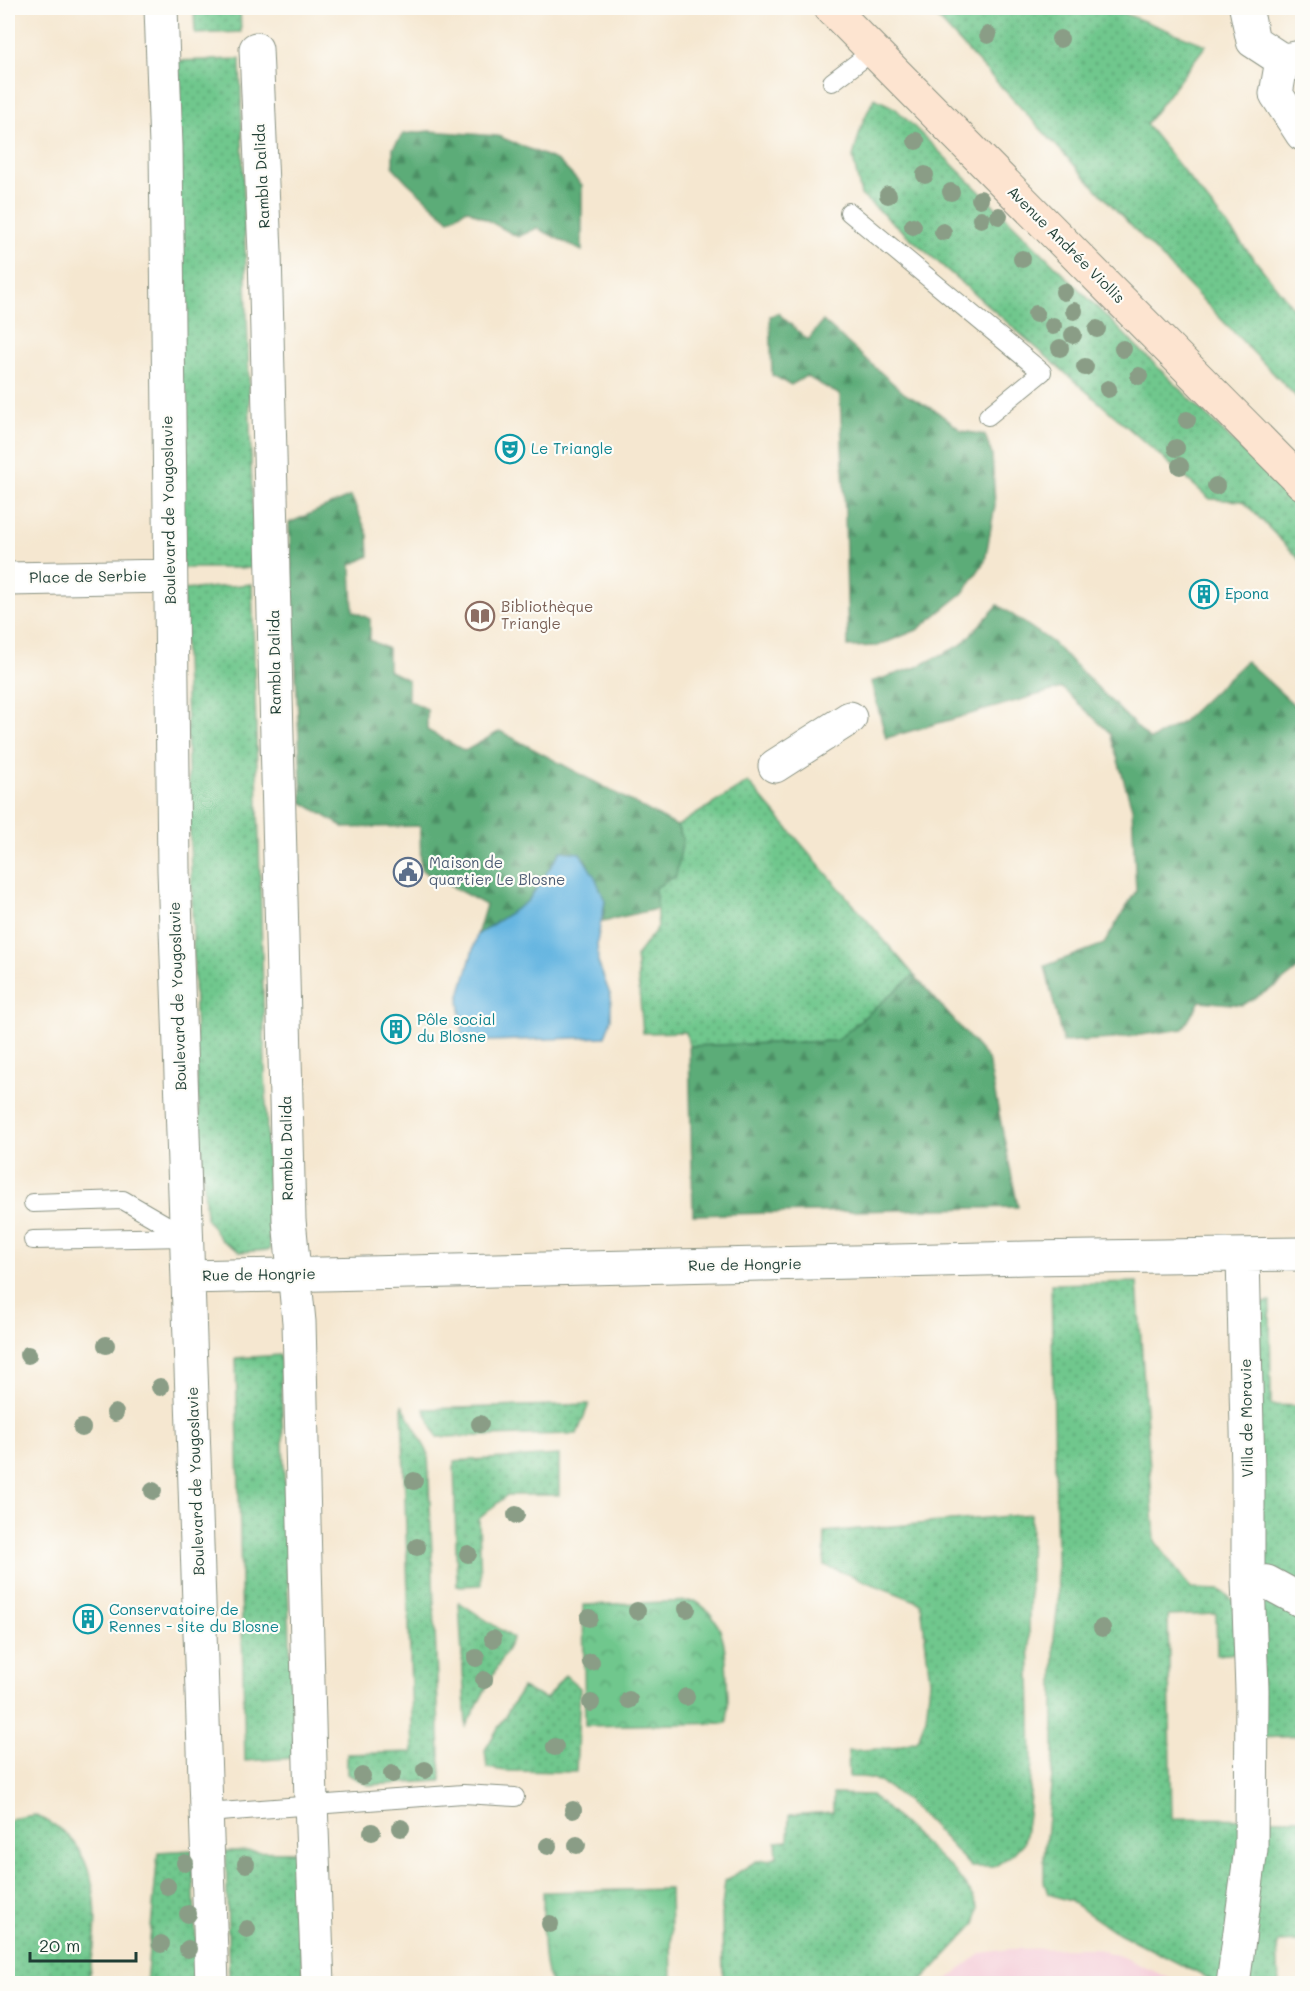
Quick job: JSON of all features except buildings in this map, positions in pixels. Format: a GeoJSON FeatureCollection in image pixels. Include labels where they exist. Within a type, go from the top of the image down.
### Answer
{"type":"FeatureCollection","features":[{"type":"Feature","properties":{"kind":"main road","name":"Avenue Andrée Viollis"},"geometry":{"type":"LineString","coordinates":[[831,8],[1302,483]]}},
{"type":"Feature","properties":{"kind":"street","name":"Boulevard de Yougoslavie"},"geometry":{"type":"LineString","coordinates":[[161,8],[165,135],[174,893],[212,1983]]}},
{"type":"Feature","properties":{"kind":"street"},"geometry":{"type":"LineString","coordinates":[[1246,8],[1253,41],[1292,59],[1276,94],[1302,134]]}},
{"type":"Feature","properties":{"kind":"street","name":"Rambla Dalida"},"geometry":{"type":"LineString","coordinates":[[256,49],[265,252],[289,1220],[295,1274]]}},
{"type":"Feature","properties":{"kind":"street","name":"Place de Serbie"},"geometry":{"type":"LineString","coordinates":[[8,579],[169,576]]}},
{"type":"Feature","properties":{"kind":"street"},"geometry":{"type":"LineString","coordinates":[[775,766],[850,718]]}},
{"type":"Feature","properties":{"kind":"street","name":"Rue de Hongrie"},"geometry":{"type":"LineString","coordinates":[[188,1276],[1302,1254]]}},
{"type":"Feature","properties":{"kind":"street","name":"Villa de Moravie"},"geometry":{"type":"LineString","coordinates":[[1233,1983],[1251,1849],[1252,1690],[1243,1256]]}},
{"type":"Feature","properties":{"kind":"street"},"geometry":{"type":"LineString","coordinates":[[295,1274],[299,1322],[311,1803],[318,1983]]}},
{"type":"Feature","properties":{"kind":"street"},"geometry":{"type":"LineString","coordinates":[[1248,1580],[1267,1582],[1302,1601]]}},
{"type":"Feature","properties":{"kind":"lane"},"geometry":{"type":"LineString","coordinates":[[832,82],[873,51]]}},
{"type":"Feature","properties":{"kind":"lane"},"geometry":{"type":"LineString","coordinates":[[849,212],[1042,372],[988,416]]}},
{"type":"Feature","properties":{"kind":"lane"},"geometry":{"type":"LineString","coordinates":[[33,1203],[123,1200],[187,1237]]}},
{"type":"Feature","properties":{"kind":"lane"},"geometry":{"type":"LineString","coordinates":[[33,1240],[187,1237]]}},
{"type":"Feature","properties":{"kind":"lane"},"geometry":{"type":"LineString","coordinates":[[207,1813],[311,1803],[463,1794],[515,1797]]}},
{"type":"Feature","properties":{"kind":"shaded area"},"geometry":{"type":"Polygon","coordinates":[[[1094,1948],[1120,1956],[1180,1983],[943,1983],[981,1953],[1010,1949],[1094,1948]]]}},
{"type":"Feature","properties":{"kind":"green space"},"geometry":{"type":"Polygon","coordinates":[[[194,8],[240,8],[241,32],[195,34],[194,8]]]}},
{"type":"Feature","properties":{"kind":"green space"},"geometry":{"type":"Polygon","coordinates":[[[928,8],[1110,8],[1206,45],[1146,124],[1302,319],[1302,403],[1117,211],[928,8]]]}},
{"type":"Feature","properties":{"kind":"green space"},"geometry":{"type":"Polygon","coordinates":[[[240,59],[254,568],[182,568],[174,61],[240,59]]]}},
{"type":"Feature","properties":{"kind":"green space"},"geometry":{"type":"Polygon","coordinates":[[[874,98],[895,108],[1252,460],[1302,502],[1302,562],[1243,501],[1210,499],[861,195],[853,157],[862,124],[874,98]]]}},
{"type":"Feature","properties":{"kind":"green space"},"geometry":{"type":"Polygon","coordinates":[[[429,131],[498,136],[558,161],[582,185],[582,251],[537,228],[518,237],[467,209],[449,220],[393,167],[393,148],[403,134],[429,131]]]}},
{"type":"Feature","properties":{"kind":"green space"},"geometry":{"type":"Polygon","coordinates":[[[778,313],[808,340],[823,321],[905,394],[936,411],[962,431],[985,435],[992,455],[995,505],[985,561],[963,593],[917,630],[877,646],[848,647],[840,395],[806,376],[791,385],[772,375],[770,316],[778,313]]]}},
{"type":"Feature","properties":{"kind":"green space"},"geometry":{"type":"Polygon","coordinates":[[[351,496],[368,535],[369,556],[351,565],[353,611],[370,619],[370,640],[388,649],[388,670],[408,680],[408,700],[427,709],[427,730],[465,751],[500,731],[677,826],[683,839],[676,876],[655,888],[657,909],[603,921],[605,901],[561,851],[528,901],[477,935],[486,905],[421,870],[420,826],[345,828],[302,802],[289,523],[351,496]]]}},
{"type":"Feature","properties":{"kind":"green space"},"geometry":{"type":"Polygon","coordinates":[[[252,584],[270,1250],[240,1252],[221,1240],[206,1218],[197,1081],[183,590],[252,584]]]}},
{"type":"Feature","properties":{"kind":"green space"},"geometry":{"type":"Polygon","coordinates":[[[998,605],[1052,642],[1150,740],[1181,723],[1246,661],[1302,712],[1302,966],[1276,986],[1242,1005],[1200,1001],[1183,1029],[1113,1039],[1063,1042],[1045,966],[1104,944],[1136,891],[1132,808],[1110,733],[1062,688],[886,738],[871,682],[917,667],[961,645],[998,605]]]}},
{"type":"Feature","properties":{"kind":"green space"},"geometry":{"type":"Polygon","coordinates":[[[748,782],[914,975],[836,1041],[689,1046],[686,1032],[643,1033],[636,956],[658,927],[655,888],[683,839],[677,826],[748,782]]]}},
{"type":"Feature","properties":{"kind":"green space"},"geometry":{"type":"Polygon","coordinates":[[[914,975],[988,1059],[1018,1207],[693,1215],[689,1046],[836,1041],[914,975]]]}},
{"type":"Feature","properties":{"kind":"green space"},"geometry":{"type":"Polygon","coordinates":[[[1137,1282],[1155,1541],[1191,1589],[1220,1590],[1234,1601],[1237,1653],[1217,1655],[1216,1614],[1168,1616],[1172,1818],[1302,1819],[1302,1942],[1277,1943],[1279,1983],[1217,1983],[1113,1930],[1070,1901],[1048,1894],[1044,1882],[1044,1858],[1054,1755],[1054,1638],[1058,1603],[1051,1284],[1137,1282]]]}},
{"type":"Feature","properties":{"kind":"green space"},"geometry":{"type":"Polygon","coordinates":[[[1270,1302],[1271,1405],[1302,1406],[1302,1736],[1259,1738],[1253,1305],[1270,1302]]]}},
{"type":"Feature","properties":{"kind":"green space"},"geometry":{"type":"Polygon","coordinates":[[[280,1355],[294,1758],[245,1761],[236,1358],[280,1355]]]}},
{"type":"Feature","properties":{"kind":"green space"},"geometry":{"type":"Polygon","coordinates":[[[402,1404],[428,1453],[441,1781],[368,1785],[347,1774],[347,1754],[413,1752],[402,1404]]]}},
{"type":"Feature","properties":{"kind":"green space"},"geometry":{"type":"Polygon","coordinates":[[[589,1404],[577,1434],[437,1437],[424,1409],[589,1404]]]}},
{"type":"Feature","properties":{"kind":"green space"},"geometry":{"type":"Polygon","coordinates":[[[559,1455],[559,1495],[507,1495],[479,1519],[481,1585],[457,1586],[454,1461],[559,1455]]]}},
{"type":"Feature","properties":{"kind":"green space"},"geometry":{"type":"Polygon","coordinates":[[[1031,1514],[1029,1627],[1032,1761],[1024,1842],[1013,1854],[994,1867],[971,1867],[913,1806],[899,1795],[873,1779],[849,1777],[848,1751],[892,1748],[917,1741],[926,1718],[930,1681],[921,1603],[824,1565],[825,1532],[1031,1514]]]}},
{"type":"Feature","properties":{"kind":"green space"},"geometry":{"type":"Polygon","coordinates":[[[695,1601],[713,1617],[722,1636],[727,1668],[727,1723],[585,1726],[583,1605],[695,1601]]]}},
{"type":"Feature","properties":{"kind":"green space"},"geometry":{"type":"Polygon","coordinates":[[[459,1602],[513,1638],[466,1726],[459,1602]]]}},
{"type":"Feature","properties":{"kind":"green space"},"geometry":{"type":"Polygon","coordinates":[[[565,1675],[580,1688],[576,1772],[506,1771],[487,1768],[485,1750],[522,1688],[546,1699],[565,1675]]]}},
{"type":"Feature","properties":{"kind":"green space"},"geometry":{"type":"Polygon","coordinates":[[[833,1794],[872,1795],[955,1872],[978,1907],[976,1923],[920,1983],[723,1983],[722,1907],[725,1881],[756,1861],[770,1860],[777,1856],[776,1842],[788,1841],[789,1815],[833,1812],[833,1794]]]}},
{"type":"Feature","properties":{"kind":"green space"},"geometry":{"type":"Polygon","coordinates":[[[34,1815],[57,1827],[74,1844],[86,1864],[93,1886],[96,1910],[95,1935],[87,1983],[8,1983],[8,1825],[11,1819],[34,1815]]]}},
{"type":"Feature","properties":{"kind":"green space"},"geometry":{"type":"Polygon","coordinates":[[[192,1850],[198,1983],[146,1984],[158,1852],[192,1850]]]}},
{"type":"Feature","properties":{"kind":"green space"},"geometry":{"type":"Polygon","coordinates":[[[226,1851],[298,1852],[303,1983],[229,1983],[226,1851]]]}},
{"type":"Feature","properties":{"kind":"green space"},"geometry":{"type":"Polygon","coordinates":[[[670,1889],[672,1983],[553,1984],[546,1967],[544,1954],[543,1892],[670,1889]]]}},
{"type":"Feature","properties":{"kind":"water"},"geometry":{"type":"Polygon","coordinates":[[[561,851],[580,853],[595,877],[605,901],[597,942],[598,962],[611,997],[611,1019],[605,1037],[463,1042],[459,999],[477,935],[528,901],[561,851]]]}},
{"type":"Feature","properties":{"kind":"place","name":"Le Triangle"},"geometry":{"type":"Point","coordinates":[510,449]}},
{"type":"Feature","properties":{"kind":"place","name":"Epona"},"geometry":{"type":"Point","coordinates":[1204,594]}},
{"type":"Feature","properties":{"kind":"place","name":"Bibliothèque Triangle"},"geometry":{"type":"Point","coordinates":[480,616]}},
{"type":"Feature","properties":{"kind":"place","name":"Maison de quartier Le Blosne"},"geometry":{"type":"Point","coordinates":[408,872]}},
{"type":"Feature","properties":{"kind":"place","name":"Pôle social du Blosne"},"geometry":{"type":"Point","coordinates":[396,1029]}},
{"type":"Feature","properties":{"kind":"place","name":"Conservatoire de Rennes - site du Blosne"},"geometry":{"type":"Point","coordinates":[88,1619]}}]}
